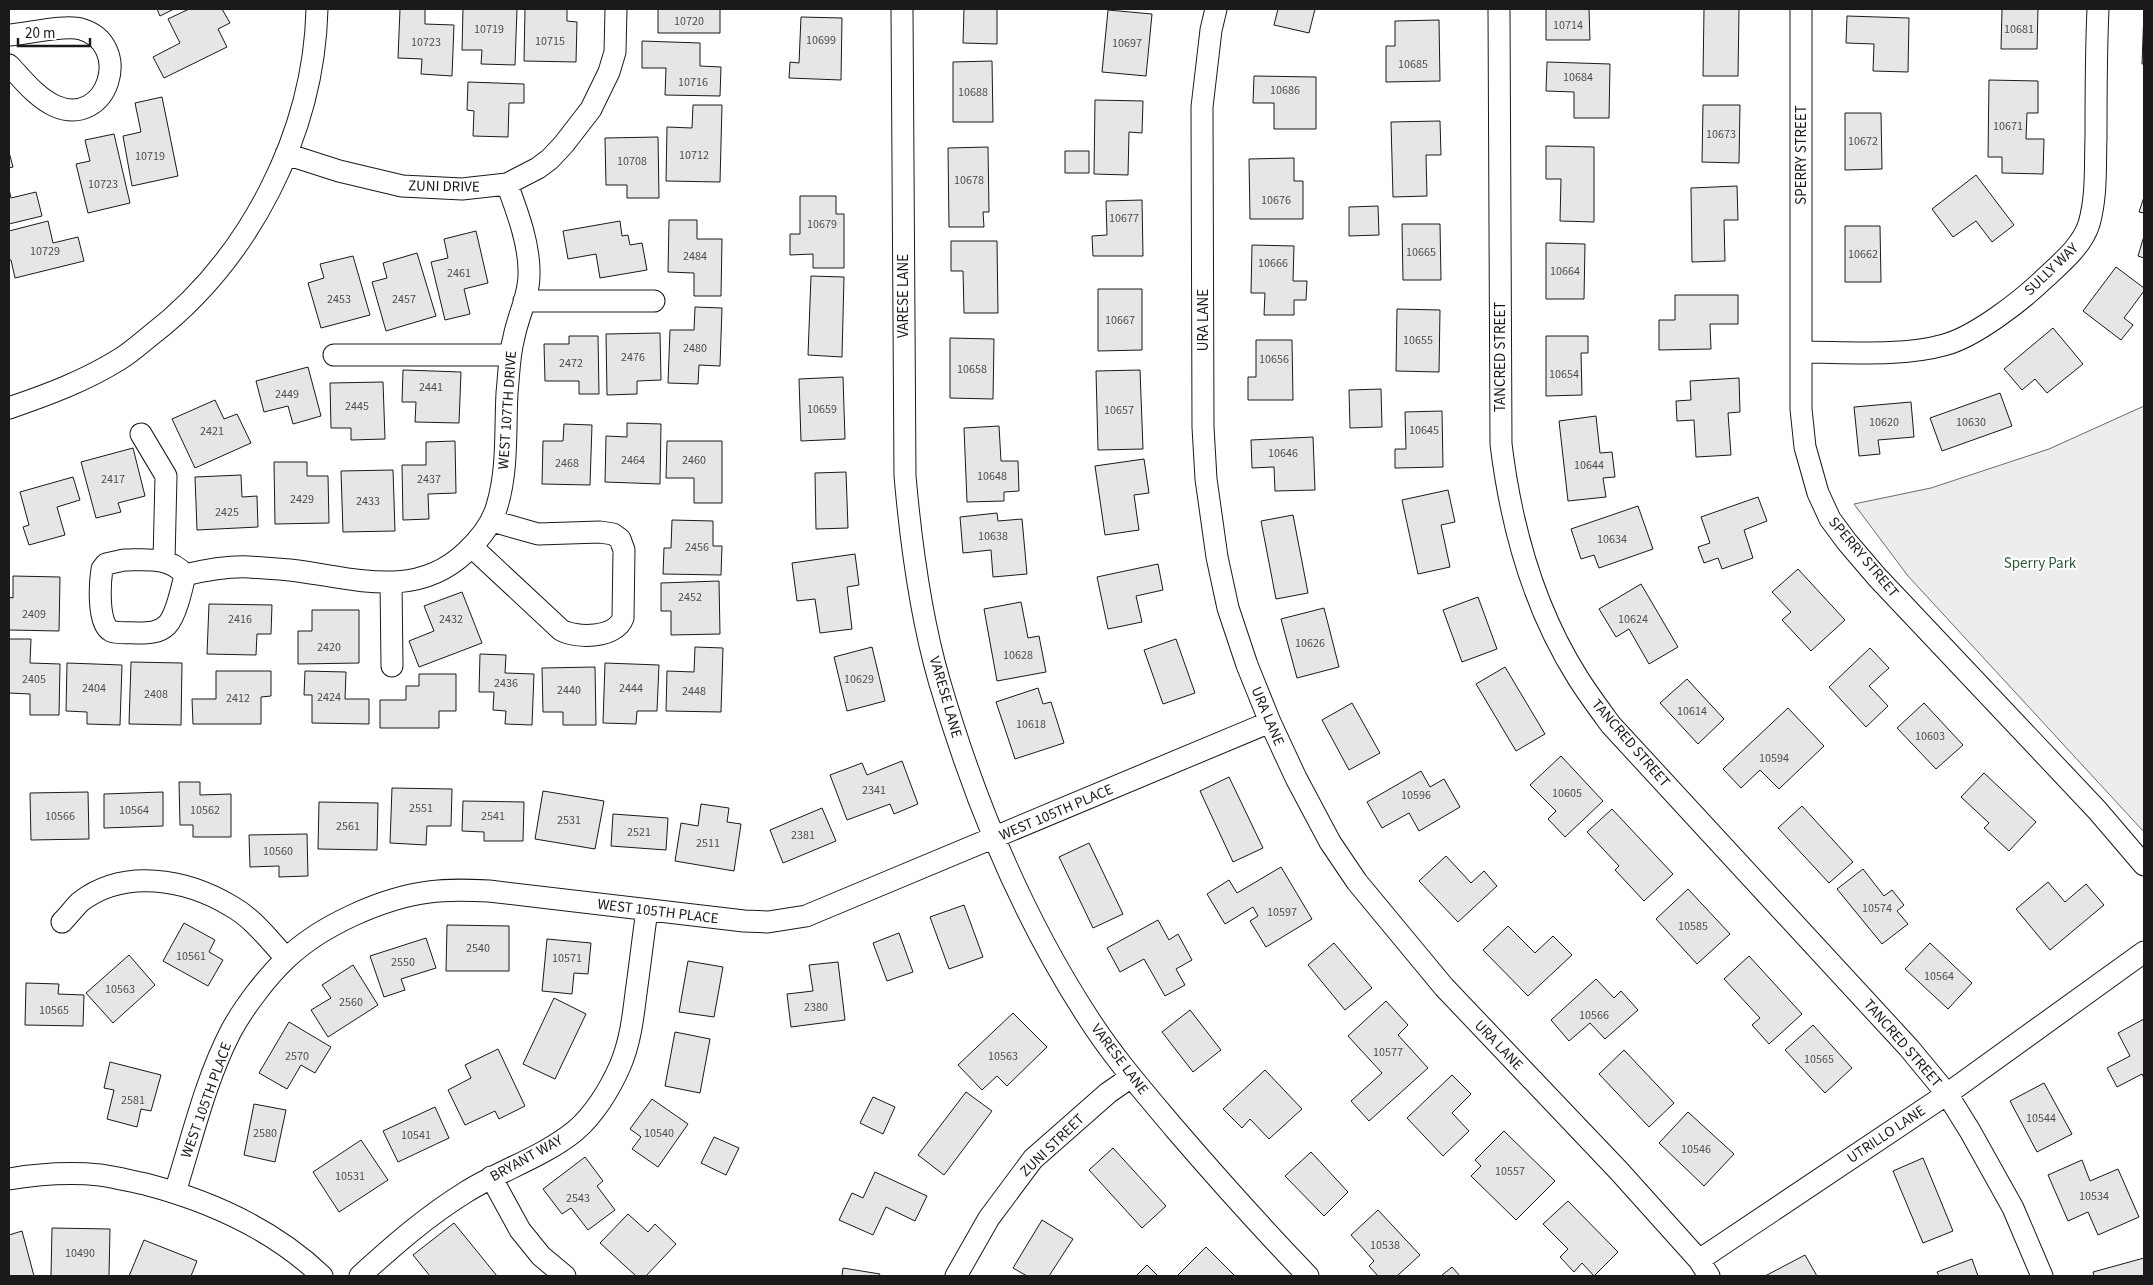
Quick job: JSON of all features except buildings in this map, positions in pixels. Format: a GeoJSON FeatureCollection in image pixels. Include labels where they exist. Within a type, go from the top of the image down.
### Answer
{"type":"FeatureCollection","features":[{"type":"Feature","properties":{"kind":"street"},"geometry":{"type":"LineString","coordinates":[[9,408],[63,388],[122,358],[160,329],[195,297],[217,272],[260,209],[286,154],[302,108],[311,71],[317,30],[317,9]]}},
{"type":"Feature","properties":{"kind":"street","name":"ZUNI DRIVE"},"geometry":{"type":"LineString","coordinates":[[286,154],[338,171],[402,186],[462,189],[507,184],[538,168],[550,158],[564,144],[591,109],[609,72],[615,52],[616,9]]}},
{"type":"Feature","properties":{"kind":"street","name":"VARESE LANE"},"geometry":{"type":"LineString","coordinates":[[902,9],[904,460],[910,534],[919,593],[938,678],[961,748],[995,838],[1030,917],[1082,1007],[1131,1077],[1214,1173],[1308,1276]]}},
{"type":"Feature","properties":{"kind":"street","name":"URA LANE"},"geometry":{"type":"LineString","coordinates":[[1216,9],[1211,30],[1202,107],[1203,426],[1206,479],[1217,557],[1228,608],[1247,665],[1270,722],[1296,778],[1330,842],[1357,882],[1444,987],[1619,1170],[1704,1268]]}},
{"type":"Feature","properties":{"kind":"street","name":"TANCRED STREET"},"geometry":{"type":"LineString","coordinates":[[1499,9],[1501,444],[1507,493],[1518,542],[1555,637],[1578,678],[1611,725],[1909,1048],[1947,1094],[2013,1208],[2042,1276]]}},
{"type":"Feature","properties":{"kind":"street","name":"SPERRY STREET"},"geometry":{"type":"LineString","coordinates":[[1802,9],[1801,409],[1805,447],[1818,493],[1830,519],[1877,577],[2097,810],[2144,865]]}},
{"type":"Feature","properties":{"kind":"street","name":"SULLY WAY"},"geometry":{"type":"LineString","coordinates":[[1801,352],[1888,352],[1920,350],[1945,345],[1986,324],[2035,288],[2070,253],[2080,241],[2089,224],[2095,190],[2098,9]]}},
{"type":"Feature","properties":{"kind":"street"},"geometry":{"type":"LineString","coordinates":[[9,35],[80,28],[93,34],[104,44],[108,53],[110,71],[107,87],[95,103],[73,109],[56,106],[47,101],[9,66]]}},
{"type":"Feature","properties":{"kind":"street","name":"WEST 107TH DRIVE"},"geometry":{"type":"LineString","coordinates":[[185,575],[215,569],[246,567],[298,571],[344,580],[391,582],[420,579],[439,571],[461,557],[472,547],[492,521],[498,505],[504,464],[510,355],[530,274],[516,209],[507,184]]}},
{"type":"Feature","properties":{"kind":"street"},"geometry":{"type":"LineString","coordinates":[[524,301],[654,301]]}},
{"type":"Feature","properties":{"kind":"street"},"geometry":{"type":"LineString","coordinates":[[334,355],[510,355]]}},
{"type":"Feature","properties":{"kind":"street"},"geometry":{"type":"LineString","coordinates":[[141,434],[166,476],[164,561]]}},
{"type":"Feature","properties":{"kind":"street"},"geometry":{"type":"LineString","coordinates":[[472,547],[550,620],[567,633],[582,635],[608,633],[620,626],[623,618],[624,550],[620,539],[614,534],[600,532],[538,534],[492,521]]}},
{"type":"Feature","properties":{"kind":"street"},"geometry":{"type":"LineString","coordinates":[[124,560],[164,561],[174,564],[185,575],[170,620],[163,628],[148,633],[116,632],[107,628],[102,620],[101,613],[101,573],[106,564],[124,560]]}},
{"type":"Feature","properties":{"kind":"street"},"geometry":{"type":"LineString","coordinates":[[391,582],[392,666]]}},
{"type":"Feature","properties":{"kind":"street","name":"WEST 105TH PLACE"},"geometry":{"type":"LineString","coordinates":[[174,1192],[213,1071],[232,1030],[262,987],[286,958],[307,942],[344,920],[406,896],[428,892],[489,891],[752,921],[768,922],[806,916],[1270,722]]}},
{"type":"Feature","properties":{"kind":"street"},"geometry":{"type":"LineString","coordinates":[[62,922],[79,903],[114,884],[150,881],[176,884],[203,892],[232,906],[253,923],[286,958]]}},
{"type":"Feature","properties":{"kind":"street","name":"BRYANT WAY"},"geometry":{"type":"LineString","coordinates":[[360,1276],[400,1239],[436,1212],[491,1177],[541,1153],[575,1131],[587,1119],[611,1086],[621,1065],[631,1032],[647,910]]}},
{"type":"Feature","properties":{"kind":"street","name":"UTRILLO LANE"},"geometry":{"type":"LineString","coordinates":[[1704,1268],[2144,952]]}},
{"type":"Feature","properties":{"kind":"street","name":"ZUNI STREET"},"geometry":{"type":"LineString","coordinates":[[956,1276],[989,1218],[1033,1159],[1108,1093],[1131,1077]]}},
{"type":"Feature","properties":{"kind":"street"},"geometry":{"type":"LineString","coordinates":[[9,1179],[35,1174],[100,1175],[174,1192],[220,1209],[267,1234],[291,1250],[322,1276]]}},
{"type":"Feature","properties":{"kind":"street"},"geometry":{"type":"LineString","coordinates":[[491,1177],[520,1230],[541,1256],[565,1276]]}},
{"type":"Feature","properties":{"kind":"shaded area","name":"Sperry Park"},"geometry":{"type":"Polygon","coordinates":[[[2144,406],[2144,832],[1908,576],[1854,504],[1931,488],[2049,449],[2144,406]]]}}]}
